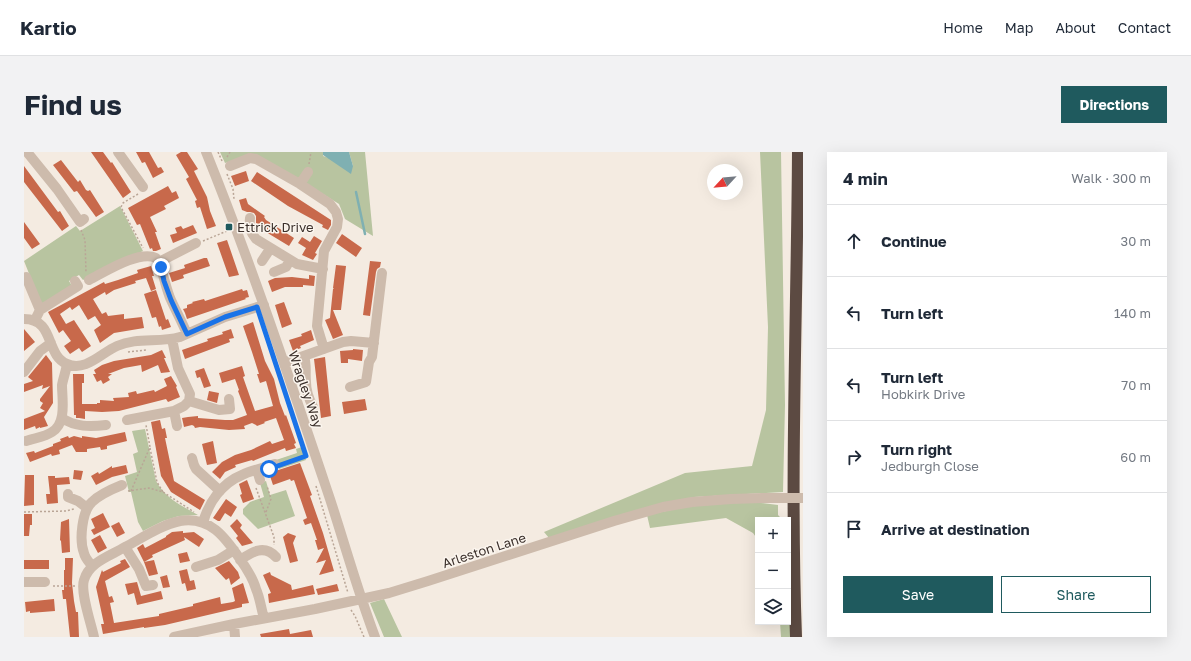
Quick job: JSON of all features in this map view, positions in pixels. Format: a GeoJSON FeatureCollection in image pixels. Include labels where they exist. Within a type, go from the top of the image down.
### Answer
{"type":"FeatureCollection","features":[{"type":"Feature","properties":{"kind":"highway"},"geometry":{"type":"LineString","coordinates":[[796,637],[793,462],[798,152]]}},
{"type":"Feature","properties":{"kind":"street"},"geometry":{"type":"LineString","coordinates":[[27,152],[82,221]]}},
{"type":"Feature","properties":{"kind":"street"},"geometry":{"type":"LineString","coordinates":[[118,152],[143,187]]}},
{"type":"Feature","properties":{"kind":"street","name":"Wragley Way"},"geometry":{"type":"LineString","coordinates":[[206,152],[231,214],[264,305],[339,526],[361,599],[375,637]]}},
{"type":"Feature","properties":{"kind":"street"},"geometry":{"type":"LineString","coordinates":[[230,159],[256,159],[300,184],[330,204],[336,212],[338,219],[337,227],[324,251],[317,326],[324,349]]}},
{"type":"Feature","properties":{"kind":"street"},"geometry":{"type":"LineString","coordinates":[[300,184],[307,170]]}},
{"type":"Feature","properties":{"kind":"street"},"geometry":{"type":"LineString","coordinates":[[250,218],[249,227],[256,240],[297,264],[323,269]]}},
{"type":"Feature","properties":{"kind":"street"},"geometry":{"type":"LineString","coordinates":[[159,262],[196,243]]}},
{"type":"Feature","properties":{"kind":"street"},"geometry":{"type":"LineString","coordinates":[[262,261],[270,249]]}},
{"type":"Feature","properties":{"kind":"street"},"geometry":{"type":"LineString","coordinates":[[89,280],[121,264],[147,255],[156,258],[159,262],[171,300],[187,334]]}},
{"type":"Feature","properties":{"kind":"street"},"geometry":{"type":"LineString","coordinates":[[274,272],[286,267],[290,260]]}},
{"type":"Feature","properties":{"kind":"street"},"geometry":{"type":"LineString","coordinates":[[350,387],[366,382],[369,362],[372,357],[382,273]]}},
{"type":"Feature","properties":{"kind":"street"},"geometry":{"type":"LineString","coordinates":[[26,277],[40,310]]}},
{"type":"Feature","properties":{"kind":"street"},"geometry":{"type":"LineString","coordinates":[[35,320],[40,310],[78,286],[75,281]]}},
{"type":"Feature","properties":{"kind":"street"},"geometry":{"type":"LineString","coordinates":[[24,318],[35,320],[47,332],[57,355],[62,361],[67,364],[81,366],[91,362],[116,346],[131,342],[172,339],[225,317],[264,305]]}},
{"type":"Feature","properties":{"kind":"street"},"geometry":{"type":"LineString","coordinates":[[128,420],[174,411],[184,406],[189,401],[190,394],[178,368],[172,339]]}},
{"type":"Feature","properties":{"kind":"street"},"geometry":{"type":"LineString","coordinates":[[284,363],[343,342],[374,343]]}},
{"type":"Feature","properties":{"kind":"street"},"geometry":{"type":"LineString","coordinates":[[24,372],[40,352],[51,343]]}},
{"type":"Feature","properties":{"kind":"street"},"geometry":{"type":"LineString","coordinates":[[304,356],[306,363],[306,382],[308,394],[313,407]]}},
{"type":"Feature","properties":{"kind":"street"},"geometry":{"type":"LineString","coordinates":[[26,441],[54,431],[62,418],[64,403],[62,384],[67,364]]}},
{"type":"Feature","properties":{"kind":"street"},"geometry":{"type":"LineString","coordinates":[[189,401],[219,410],[230,409],[229,399]]}},
{"type":"Feature","properties":{"kind":"street"},"geometry":{"type":"LineString","coordinates":[[174,411],[177,426]]}},
{"type":"Feature","properties":{"kind":"street"},"geometry":{"type":"LineString","coordinates":[[62,418],[69,423],[82,426],[102,424]]}},
{"type":"Feature","properties":{"kind":"street"},"geometry":{"type":"LineString","coordinates":[[192,458],[196,469],[220,491]]}},
{"type":"Feature","properties":{"kind":"street"},"geometry":{"type":"LineString","coordinates":[[204,520],[215,497],[236,478],[258,477],[276,465]]}},
{"type":"Feature","properties":{"kind":"street"},"geometry":{"type":"LineString","coordinates":[[92,566],[85,556],[82,546],[84,514],[92,501],[120,486]]}},
{"type":"Feature","properties":{"kind":"street"},"geometry":{"type":"LineString","coordinates":[[68,494],[68,497],[78,501],[86,509]]}},
{"type":"Feature","properties":{"kind":"street","name":"Arleston Lane"},"geometry":{"type":"LineString","coordinates":[[174,637],[361,599],[428,581],[614,521],[663,507],[692,502],[731,499],[803,498]]}},
{"type":"Feature","properties":{"kind":"street"},"geometry":{"type":"LineString","coordinates":[[94,637],[83,586],[86,575],[92,566],[172,523],[189,521],[204,520],[218,531],[234,550],[250,574],[264,618]]}},
{"type":"Feature","properties":{"kind":"street"},"geometry":{"type":"LineString","coordinates":[[126,547],[140,569],[146,586],[153,585]]}},
{"type":"Feature","properties":{"kind":"street"},"geometry":{"type":"LineString","coordinates":[[196,567],[218,560],[234,550]]}},
{"type":"Feature","properties":{"kind":"street"},"geometry":{"type":"LineString","coordinates":[[240,560],[257,550],[274,555]]}},
{"type":"Feature","properties":{"kind":"street"},"geometry":{"type":"LineString","coordinates":[[24,582],[39,585]]}},
{"type":"Feature","properties":{"kind":"street"},"geometry":{"type":"LineString","coordinates":[[234,624],[236,637]]}},
{"type":"Feature","properties":{"kind":"path"},"geometry":{"type":"LineString","coordinates":[[307,170],[310,163],[311,152]]}},
{"type":"Feature","properties":{"kind":"path"},"geometry":{"type":"LineString","coordinates":[[143,187],[143,191],[123,203],[121,207],[147,255]]}},
{"type":"Feature","properties":{"kind":"path"},"geometry":{"type":"LineString","coordinates":[[82,221],[81,230],[85,240],[86,274],[89,280]]}},
{"type":"Feature","properties":{"kind":"path"},"geometry":{"type":"LineString","coordinates":[[196,243],[229,231]]}},
{"type":"Feature","properties":{"kind":"path"},"geometry":{"type":"LineString","coordinates":[[128,352],[151,350]]}},
{"type":"Feature","properties":{"kind":"path"},"geometry":{"type":"LineString","coordinates":[[144,416],[157,482],[163,492]]}},
{"type":"Feature","properties":{"kind":"path"},"geometry":{"type":"LineString","coordinates":[[131,491],[150,447]]}},
{"type":"Feature","properties":{"kind":"path"},"geometry":{"type":"LineString","coordinates":[[276,465],[314,453]]}},
{"type":"Feature","properties":{"kind":"path"},"geometry":{"type":"LineString","coordinates":[[266,512],[271,499],[258,477],[254,482],[274,537],[274,555]]}},
{"type":"Feature","properties":{"kind":"path"},"geometry":{"type":"LineString","coordinates":[[120,486],[124,492],[150,488],[163,492],[204,520]]}},
{"type":"Feature","properties":{"kind":"path"},"geometry":{"type":"LineString","coordinates":[[316,486],[349,593],[345,597],[348,608],[355,616],[364,637]]}},
{"type":"Feature","properties":{"kind":"path"},"geometry":{"type":"LineString","coordinates":[[24,512],[66,511],[76,508],[86,509]]}},
{"type":"Feature","properties":{"kind":"path"},"geometry":{"type":"LineString","coordinates":[[39,585],[83,586]]}},
{"type":"Feature","properties":{"kind":"green space"},"geometry":{"type":"Polygon","coordinates":[[[220,152],[323,152],[323,156],[353,166],[349,152],[365,152],[373,236],[345,219],[339,204],[254,154],[225,163],[220,152]]]}},
{"type":"Feature","properties":{"kind":"green space"},"geometry":{"type":"Polygon","coordinates":[[[760,152],[781,152],[785,405],[783,492],[694,497],[549,538],[544,532],[685,473],[752,466],[766,410],[768,327],[760,152]]]}},
{"type":"Feature","properties":{"kind":"green space"},"geometry":{"type":"Polygon","coordinates":[[[120,206],[143,251],[83,280],[79,275],[69,281],[72,286],[42,306],[24,261],[76,226],[80,231],[120,206]]]}},
{"type":"Feature","properties":{"kind":"green space"},"geometry":{"type":"Polygon","coordinates":[[[145,429],[156,481],[169,497],[198,515],[179,516],[163,521],[143,531],[138,522],[131,492],[129,492],[125,476],[137,472],[133,454],[138,452],[132,431],[145,429]]]}},
{"type":"Feature","properties":{"kind":"green space"},"geometry":{"type":"Polygon","coordinates":[[[302,447],[306,460],[279,469],[276,460],[297,453],[296,449],[302,447]]]}},
{"type":"Feature","properties":{"kind":"green space"},"geometry":{"type":"Polygon","coordinates":[[[266,481],[270,495],[286,490],[295,516],[258,529],[243,514],[243,509],[250,502],[264,497],[260,483],[266,481]]]}},
{"type":"Feature","properties":{"kind":"green space"},"geometry":{"type":"Polygon","coordinates":[[[761,503],[778,505],[778,515],[780,517],[755,517],[755,536],[753,533],[726,518],[650,528],[647,515],[695,505],[761,503]]]}},
{"type":"Feature","properties":{"kind":"green space"},"geometry":{"type":"Polygon","coordinates":[[[384,599],[402,637],[384,637],[370,603],[384,599]]]}},
{"type":"Feature","properties":{"kind":"green space"},"geometry":{"type":"Polygon","coordinates":[[[780,625],[790,625],[791,637],[781,637],[780,625]]]}},
{"type":"Feature","properties":{"kind":"water"},"geometry":{"type":"Polygon","coordinates":[[[323,152],[349,152],[353,166],[351,174],[323,155],[323,152]]]}},
{"type":"Feature","properties":{"kind":"building"},"geometry":{"type":"Polygon","coordinates":[[[91,152],[103,152],[111,163],[112,162],[131,192],[123,198],[91,152]]]}},
{"type":"Feature","properties":{"kind":"building"},"geometry":{"type":"Polygon","coordinates":[[[136,152],[149,152],[158,168],[161,167],[164,172],[153,178],[145,162],[142,163],[136,152]]]}},
{"type":"Feature","properties":{"kind":"building"},"geometry":{"type":"Polygon","coordinates":[[[181,152],[187,152],[198,169],[194,171],[207,197],[210,211],[216,226],[207,229],[200,207],[197,208],[195,201],[197,200],[186,179],[189,177],[176,155],[181,152]]]}},
{"type":"Feature","properties":{"kind":"building"},"geometry":{"type":"Polygon","coordinates":[[[61,160],[78,182],[80,180],[86,190],[90,190],[104,212],[96,217],[77,191],[74,192],[53,165],[61,160]]]}},
{"type":"Feature","properties":{"kind":"building"},"geometry":{"type":"Polygon","coordinates":[[[24,166],[58,212],[60,211],[69,226],[62,231],[24,182],[24,166]]]}},
{"type":"Feature","properties":{"kind":"building"},"geometry":{"type":"Polygon","coordinates":[[[246,171],[249,181],[235,186],[231,176],[246,171]]]}},
{"type":"Feature","properties":{"kind":"building"},"geometry":{"type":"Polygon","coordinates":[[[257,172],[331,220],[331,225],[328,230],[322,227],[323,225],[288,206],[251,181],[257,172]]]}},
{"type":"Feature","properties":{"kind":"building"},"geometry":{"type":"Polygon","coordinates":[[[168,186],[172,193],[176,191],[179,198],[164,206],[166,209],[150,217],[157,232],[155,232],[161,249],[153,251],[152,248],[150,249],[140,224],[137,225],[128,208],[168,186]]]}},
{"type":"Feature","properties":{"kind":"building"},"geometry":{"type":"Polygon","coordinates":[[[246,198],[248,204],[265,216],[264,217],[266,220],[294,238],[289,246],[261,229],[262,227],[256,223],[256,216],[254,213],[242,210],[239,200],[246,198]]]}},
{"type":"Feature","properties":{"kind":"building"},"geometry":{"type":"Polygon","coordinates":[[[24,222],[40,244],[32,249],[24,238],[24,222]]]}},
{"type":"Feature","properties":{"kind":"building"},"geometry":{"type":"Polygon","coordinates":[[[193,225],[197,233],[173,243],[170,235],[177,233],[175,228],[181,226],[183,229],[193,225]]]}},
{"type":"Feature","properties":{"kind":"building"},"geometry":{"type":"Polygon","coordinates":[[[342,234],[362,248],[356,257],[336,243],[342,234]]]}},
{"type":"Feature","properties":{"kind":"building"},"geometry":{"type":"Polygon","coordinates":[[[314,236],[322,241],[313,260],[302,255],[306,248],[298,243],[302,237],[310,242],[314,236]]]}},
{"type":"Feature","properties":{"kind":"building"},"geometry":{"type":"Polygon","coordinates":[[[227,240],[239,275],[229,277],[217,243],[227,240]]]}},
{"type":"Feature","properties":{"kind":"building"},"geometry":{"type":"Polygon","coordinates":[[[207,258],[210,266],[183,275],[184,278],[172,282],[169,273],[185,268],[184,265],[207,258]]]}},
{"type":"Feature","properties":{"kind":"building"},"geometry":{"type":"Polygon","coordinates":[[[370,261],[381,262],[380,267],[376,272],[370,316],[363,315],[370,261]]]}},
{"type":"Feature","properties":{"kind":"building"},"geometry":{"type":"Polygon","coordinates":[[[336,265],[346,266],[341,310],[333,310],[343,335],[333,339],[325,320],[330,318],[336,265]]]}},
{"type":"Feature","properties":{"kind":"building"},"geometry":{"type":"Polygon","coordinates":[[[151,266],[156,289],[151,291],[146,278],[135,281],[136,283],[114,290],[106,295],[105,292],[93,299],[102,314],[106,312],[108,316],[124,314],[124,319],[142,317],[144,328],[114,333],[100,343],[94,330],[101,325],[95,316],[88,320],[79,305],[72,310],[70,307],[60,314],[66,324],[74,320],[91,346],[82,352],[79,348],[70,354],[64,346],[71,341],[63,330],[59,333],[48,312],[104,282],[105,284],[118,280],[138,273],[137,270],[151,266]]]}},
{"type":"Feature","properties":{"kind":"building"},"geometry":{"type":"Polygon","coordinates":[[[309,275],[315,276],[314,286],[303,285],[303,287],[285,287],[272,292],[268,281],[275,278],[292,277],[309,279],[309,275]]]}},
{"type":"Feature","properties":{"kind":"building"},"geometry":{"type":"Polygon","coordinates":[[[242,289],[243,291],[247,290],[249,297],[245,298],[246,299],[187,319],[183,309],[187,308],[187,305],[193,303],[192,302],[204,299],[205,301],[242,289]]]}},
{"type":"Feature","properties":{"kind":"building"},"geometry":{"type":"Polygon","coordinates":[[[156,290],[166,320],[168,319],[171,327],[162,330],[161,326],[159,327],[156,317],[152,318],[144,294],[156,290]]]}},
{"type":"Feature","properties":{"kind":"building"},"geometry":{"type":"Polygon","coordinates":[[[284,302],[292,324],[282,328],[275,305],[284,302]]]}},
{"type":"Feature","properties":{"kind":"building"},"geometry":{"type":"Polygon","coordinates":[[[253,322],[265,361],[274,379],[280,403],[296,443],[294,444],[296,448],[286,451],[285,448],[253,461],[235,465],[236,467],[225,472],[220,479],[212,472],[222,462],[235,455],[251,450],[270,441],[272,444],[284,440],[276,418],[257,426],[252,423],[244,426],[245,429],[229,430],[200,427],[195,428],[192,425],[184,427],[182,418],[198,416],[198,418],[233,420],[247,415],[235,379],[222,383],[219,373],[242,366],[245,376],[243,377],[255,411],[273,406],[266,381],[260,383],[257,374],[259,374],[243,326],[253,322]]]}},
{"type":"Feature","properties":{"kind":"building"},"geometry":{"type":"Polygon","coordinates":[[[24,329],[35,342],[24,351],[24,329]]]}},
{"type":"Feature","properties":{"kind":"building"},"geometry":{"type":"Polygon","coordinates":[[[231,329],[234,338],[229,339],[230,342],[185,359],[182,350],[208,341],[207,339],[223,334],[222,332],[231,329]]]}},
{"type":"Feature","properties":{"kind":"building"},"geometry":{"type":"Polygon","coordinates":[[[311,330],[314,340],[293,351],[289,340],[302,336],[301,334],[311,330]]]}},
{"type":"Feature","properties":{"kind":"building"},"geometry":{"type":"Polygon","coordinates":[[[353,349],[363,350],[362,361],[348,359],[348,363],[341,363],[340,351],[353,349]]]}},
{"type":"Feature","properties":{"kind":"building"},"geometry":{"type":"Polygon","coordinates":[[[162,350],[170,372],[161,373],[158,365],[142,372],[141,365],[124,368],[108,374],[112,374],[108,377],[110,380],[103,384],[101,380],[97,382],[93,374],[96,374],[94,370],[102,365],[114,361],[151,355],[162,350]]]}},
{"type":"Feature","properties":{"kind":"building"},"geometry":{"type":"Polygon","coordinates":[[[46,355],[52,363],[53,403],[44,417],[48,426],[36,429],[35,426],[24,430],[24,419],[45,411],[40,408],[43,403],[40,399],[50,386],[42,389],[43,385],[24,392],[24,384],[33,381],[28,377],[46,355]]]}},
{"type":"Feature","properties":{"kind":"building"},"geometry":{"type":"Polygon","coordinates":[[[325,357],[331,416],[321,418],[314,359],[325,357]]]}},
{"type":"Feature","properties":{"kind":"building"},"geometry":{"type":"Polygon","coordinates":[[[204,368],[211,386],[204,388],[200,377],[197,378],[195,371],[204,368]]]}},
{"type":"Feature","properties":{"kind":"building"},"geometry":{"type":"Polygon","coordinates":[[[73,374],[84,374],[84,383],[82,383],[82,404],[97,404],[100,403],[100,400],[114,401],[113,398],[129,397],[128,393],[136,391],[137,394],[154,390],[155,392],[167,386],[164,379],[171,376],[177,386],[176,387],[180,397],[168,402],[166,399],[119,411],[85,411],[85,419],[76,418],[76,415],[74,415],[73,374]]]}},
{"type":"Feature","properties":{"kind":"building"},"geometry":{"type":"Polygon","coordinates":[[[209,391],[219,393],[217,403],[207,400],[209,391]]]}},
{"type":"Feature","properties":{"kind":"building"},"geometry":{"type":"Polygon","coordinates":[[[365,399],[367,410],[344,414],[342,402],[365,399]]]}},
{"type":"Feature","properties":{"kind":"building"},"geometry":{"type":"Polygon","coordinates":[[[160,420],[162,429],[165,428],[167,438],[165,438],[174,481],[205,500],[200,510],[171,492],[161,476],[151,422],[160,420]]]}},
{"type":"Feature","properties":{"kind":"building"},"geometry":{"type":"Polygon","coordinates":[[[125,432],[127,441],[107,446],[107,449],[101,450],[100,447],[87,449],[87,452],[76,452],[72,445],[59,450],[60,454],[52,456],[51,454],[30,462],[26,453],[34,451],[35,453],[53,446],[53,444],[61,441],[60,439],[68,436],[69,438],[74,436],[82,438],[82,436],[96,438],[125,432]]]}},
{"type":"Feature","properties":{"kind":"building"},"geometry":{"type":"Polygon","coordinates":[[[213,441],[217,463],[207,465],[202,444],[213,441]]]}},
{"type":"Feature","properties":{"kind":"building"},"geometry":{"type":"Polygon","coordinates":[[[300,463],[312,495],[310,496],[334,571],[319,575],[326,560],[316,563],[324,548],[318,550],[315,540],[317,540],[311,523],[305,525],[303,520],[307,518],[294,480],[291,481],[290,479],[273,485],[269,473],[300,463]]]}},
{"type":"Feature","properties":{"kind":"building"},"geometry":{"type":"Polygon","coordinates":[[[126,465],[128,473],[112,477],[96,485],[91,476],[98,472],[99,474],[112,466],[112,468],[126,465]]]}},
{"type":"Feature","properties":{"kind":"building"},"geometry":{"type":"Polygon","coordinates":[[[74,470],[83,471],[81,480],[73,479],[74,470]]]}},
{"type":"Feature","properties":{"kind":"building"},"geometry":{"type":"Polygon","coordinates":[[[25,475],[34,475],[34,505],[24,506],[25,475]]]}},
{"type":"Feature","properties":{"kind":"building"},"geometry":{"type":"Polygon","coordinates":[[[48,476],[55,476],[55,478],[69,477],[70,484],[57,485],[58,503],[47,504],[46,494],[50,494],[48,476]]]}},
{"type":"Feature","properties":{"kind":"building"},"geometry":{"type":"Polygon","coordinates":[[[247,480],[254,499],[243,503],[240,495],[242,494],[239,484],[247,480]]]}},
{"type":"Feature","properties":{"kind":"building"},"geometry":{"type":"Polygon","coordinates":[[[226,499],[237,507],[231,517],[225,513],[220,521],[218,521],[213,518],[226,499]]]}},
{"type":"Feature","properties":{"kind":"building"},"geometry":{"type":"Polygon","coordinates":[[[103,513],[110,527],[94,535],[91,530],[95,528],[91,519],[103,513]]]}},
{"type":"Feature","properties":{"kind":"building"},"geometry":{"type":"Polygon","coordinates":[[[24,514],[32,514],[32,525],[30,525],[29,536],[24,536],[24,514]]]}},
{"type":"Feature","properties":{"kind":"building"},"geometry":{"type":"Polygon","coordinates":[[[69,519],[70,552],[62,553],[60,540],[61,522],[69,519]]]}},
{"type":"Feature","properties":{"kind":"building"},"geometry":{"type":"Polygon","coordinates":[[[237,519],[242,525],[240,528],[253,543],[242,546],[236,538],[238,536],[230,526],[237,519]]]}},
{"type":"Feature","properties":{"kind":"building"},"geometry":{"type":"Polygon","coordinates":[[[119,522],[125,533],[117,537],[111,526],[119,522]]]}},
{"type":"Feature","properties":{"kind":"building"},"geometry":{"type":"Polygon","coordinates":[[[183,531],[183,533],[194,532],[204,539],[199,547],[184,537],[185,540],[152,555],[153,557],[144,562],[137,548],[143,544],[145,548],[166,537],[172,532],[183,531]]]}},
{"type":"Feature","properties":{"kind":"building"},"geometry":{"type":"Polygon","coordinates":[[[288,533],[296,536],[293,543],[298,561],[290,563],[283,537],[288,533]]]}},
{"type":"Feature","properties":{"kind":"building"},"geometry":{"type":"Polygon","coordinates":[[[100,535],[107,548],[98,553],[91,540],[100,535]]]}},
{"type":"Feature","properties":{"kind":"building"},"geometry":{"type":"Polygon","coordinates":[[[187,552],[190,561],[180,563],[178,554],[187,552]]]}},
{"type":"Feature","properties":{"kind":"building"},"geometry":{"type":"Polygon","coordinates":[[[65,558],[73,558],[72,583],[76,612],[78,612],[79,637],[70,637],[66,599],[63,599],[62,590],[64,590],[65,558]]]}},
{"type":"Feature","properties":{"kind":"building"},"geometry":{"type":"Polygon","coordinates":[[[125,559],[130,567],[105,581],[109,597],[112,596],[114,602],[110,603],[114,623],[159,616],[159,614],[193,606],[193,604],[220,597],[221,604],[233,602],[235,601],[232,588],[243,583],[249,603],[242,604],[242,607],[165,625],[103,634],[101,624],[104,624],[96,587],[102,570],[103,572],[121,563],[120,561],[125,559]]]}},
{"type":"Feature","properties":{"kind":"building"},"geometry":{"type":"Polygon","coordinates":[[[24,560],[49,560],[49,569],[24,569],[24,560]]]}},
{"type":"Feature","properties":{"kind":"building"},"geometry":{"type":"Polygon","coordinates":[[[154,560],[158,574],[149,576],[144,562],[154,560]]]}},
{"type":"Feature","properties":{"kind":"building"},"geometry":{"type":"Polygon","coordinates":[[[229,561],[238,572],[240,578],[231,585],[229,578],[226,580],[215,568],[229,561]]]}},
{"type":"Feature","properties":{"kind":"building"},"geometry":{"type":"Polygon","coordinates":[[[187,569],[190,581],[194,580],[196,589],[187,591],[185,583],[182,584],[179,571],[187,569]]]}},
{"type":"Feature","properties":{"kind":"building"},"geometry":{"type":"Polygon","coordinates":[[[270,572],[271,575],[291,585],[292,590],[313,585],[315,594],[269,603],[268,594],[271,593],[263,575],[270,572]]]}},
{"type":"Feature","properties":{"kind":"building"},"geometry":{"type":"Polygon","coordinates":[[[167,575],[170,587],[163,588],[160,577],[167,575]]]}},
{"type":"Feature","properties":{"kind":"building"},"geometry":{"type":"Polygon","coordinates":[[[137,582],[141,596],[161,591],[163,599],[137,605],[134,593],[128,595],[125,584],[137,582]]]}},
{"type":"Feature","properties":{"kind":"building"},"geometry":{"type":"Polygon","coordinates":[[[337,584],[339,591],[318,595],[316,589],[337,584]]]}},
{"type":"Feature","properties":{"kind":"building"},"geometry":{"type":"Polygon","coordinates":[[[54,599],[55,611],[26,612],[25,602],[54,599]]]}},
{"type":"Feature","properties":{"kind":"building"},"geometry":{"type":"Polygon","coordinates":[[[289,629],[290,634],[311,630],[313,637],[261,637],[260,634],[289,629]]]}},
{"type":"Feature","properties":{"kind":"waterway"},"geometry":{"type":"LineString","coordinates":[[356,192],[365,234]]}},
{"type":"Feature","properties":{"kind":"place","name":"Ettrick Drive"},"geometry":{"type":"Point","coordinates":[229,227]}},
{"type":"Feature","properties":{"kind":"route"},"geometry":{"type":"LineString","coordinates":[[161,267],[171,300],[187,334],[225,317],[257,307],[306,456],[269,469]]}}]}
